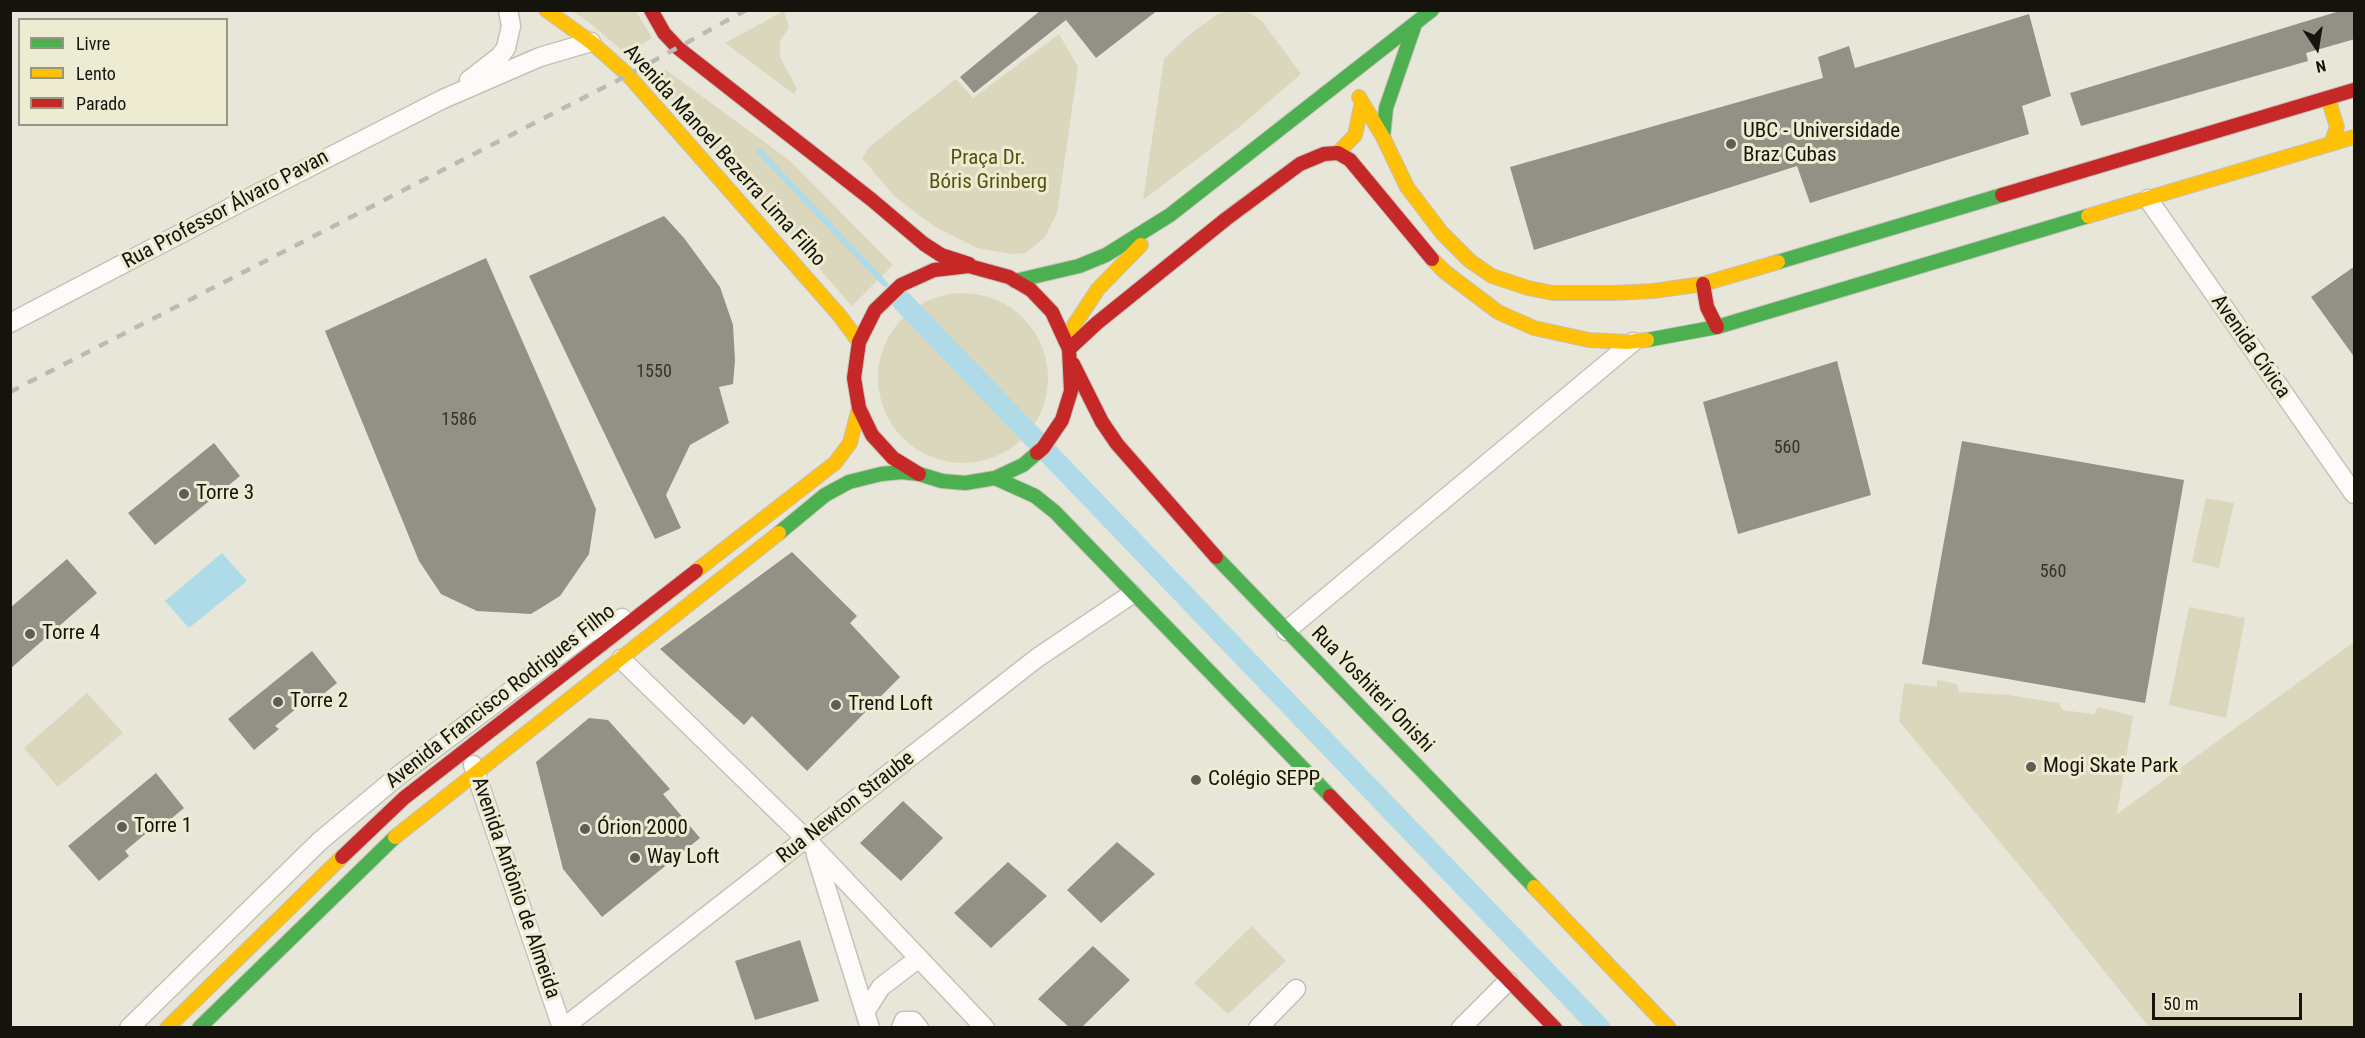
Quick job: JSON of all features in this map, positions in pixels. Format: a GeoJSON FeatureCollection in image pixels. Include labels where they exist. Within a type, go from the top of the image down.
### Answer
{"type":"FeatureCollection","features":[{"type":"Feature","properties":{"kind":"main road","name":"Avenida Manoel Bezerra Lima Filho"},"geometry":{"type":"LineString","coordinates":[[546,10],[591,42],[628,75],[840,316],[859,342]]}},
{"type":"Feature","properties":{"kind":"main road","name":"Avenida Manoel Bezerra Lima Filho"},"geometry":{"type":"LineString","coordinates":[[651,10],[664,33],[678,48],[872,200],[924,244],[941,255],[997,273]]}},
{"type":"Feature","properties":{"kind":"main road"},"geometry":{"type":"LineString","coordinates":[[1015,281],[1079,266],[1106,255],[1170,215],[1432,10]]}},
{"type":"Feature","properties":{"kind":"main road"},"geometry":{"type":"LineString","coordinates":[[1383,137],[1386,108],[1415,24]]}},
{"type":"Feature","properties":{"kind":"main road"},"geometry":{"type":"LineString","coordinates":[[1346,77],[1383,137],[1407,187],[1421,208],[1452,245],[1492,276],[1528,288],[1553,293],[1614,293],[1696,285],[2355,90]]}},
{"type":"Feature","properties":{"kind":"main road"},"geometry":{"type":"LineString","coordinates":[[2328,98],[2337,127],[2331,144]]}},
{"type":"Feature","properties":{"kind":"main road"},"geometry":{"type":"LineString","coordinates":[[1338,153],[1355,135],[1362,102]]}},
{"type":"Feature","properties":{"kind":"main road"},"geometry":{"type":"LineString","coordinates":[[1068,349],[1226,219],[1300,164],[1324,154],[1338,153],[1350,160],[1422,249],[1452,278],[1498,312],[1534,328],[1589,340],[1633,342],[1696,321],[1717,327],[2355,137]]}},
{"type":"Feature","properties":{"kind":"main road"},"geometry":{"type":"LineString","coordinates":[[1068,349],[1098,289],[1170,215]]}},
{"type":"Feature","properties":{"kind":"main road","name":"Avenida Francisco Rodrigues Filho"},"geometry":{"type":"LineString","coordinates":[[199,1028],[395,837],[825,495],[849,482],[880,474],[902,472],[942,481],[965,483],[995,478],[1023,465],[1043,448],[1062,420],[1071,391],[1068,349],[1052,312],[1031,290],[997,273],[969,266],[934,270],[901,285],[875,310],[859,342],[854,378],[859,408],[872,435],[893,458],[919,474]]}},
{"type":"Feature","properties":{"kind":"main road"},"geometry":{"type":"LineString","coordinates":[[1696,285],[1696,321]]}},
{"type":"Feature","properties":{"kind":"main road"},"geometry":{"type":"LineString","coordinates":[[1696,285],[1717,327]]}},
{"type":"Feature","properties":{"kind":"main road","name":"Rua Yoshiteri Onishi"},"geometry":{"type":"LineString","coordinates":[[1068,349],[1102,422],[1117,444],[1210,551],[1669,1028]]}},
{"type":"Feature","properties":{"kind":"main road","name":"Avenida Francisco Rodrigues Filho"},"geometry":{"type":"LineString","coordinates":[[166,1028],[404,798],[835,463],[850,443],[859,408]]}},
{"type":"Feature","properties":{"kind":"main road"},"geometry":{"type":"LineString","coordinates":[[995,478],[1035,496],[1055,512],[1555,1028]]}},
{"type":"Feature","properties":{"kind":"street","name":"Rua Professor Álvaro Pavan"},"geometry":{"type":"LineString","coordinates":[[443,99],[493,62],[506,48],[511,26],[508,10]]}},
{"type":"Feature","properties":{"kind":"street"},"geometry":{"type":"LineString","coordinates":[[664,33],[666,15],[670,10]]}},
{"type":"Feature","properties":{"kind":"street","name":"Rua Professor Álvaro Pavan"},"geometry":{"type":"LineString","coordinates":[[10,323],[443,99],[540,57],[591,42]]}},
{"type":"Feature","properties":{"kind":"street","name":"Avenida Cívica"},"geometry":{"type":"LineString","coordinates":[[2148,199],[2355,494]]}},
{"type":"Feature","properties":{"kind":"street"},"geometry":{"type":"LineString","coordinates":[[1286,631],[1633,342]]}},
{"type":"Feature","properties":{"kind":"street","name":"Rua Newton Straube"},"geometry":{"type":"LineString","coordinates":[[562,1028],[810,844],[1037,658],[1132,594]]}},
{"type":"Feature","properties":{"kind":"street"},"geometry":{"type":"LineString","coordinates":[[129,1028],[320,841],[398,776],[588,633],[657,601]]}},
{"type":"Feature","properties":{"kind":"street"},"geometry":{"type":"LineString","coordinates":[[621,659],[810,844],[985,1028]]}},
{"type":"Feature","properties":{"kind":"street","name":"Avenida Antônio de Almeida"},"geometry":{"type":"LineString","coordinates":[[468,749],[562,1028]]}},
{"type":"Feature","properties":{"kind":"street"},"geometry":{"type":"LineString","coordinates":[[810,844],[868,1020]]}},
{"type":"Feature","properties":{"kind":"street"},"geometry":{"type":"LineString","coordinates":[[868,1020],[881,987],[920,958]]}},
{"type":"Feature","properties":{"kind":"street"},"geometry":{"type":"LineString","coordinates":[[1461,1028],[1509,981]]}},
{"type":"Feature","properties":{"kind":"street"},"geometry":{"type":"LineString","coordinates":[[1258,1028],[1296,989]]}},
{"type":"Feature","properties":{"kind":"street"},"geometry":{"type":"LineString","coordinates":[[901,1028],[904,1021],[913,1021],[919,1028]]}},
{"type":"Feature","properties":{"kind":"green space"},"geometry":{"type":"Polygon","coordinates":[[[572,11],[636,11],[652,38],[626,54],[590,23],[572,11]]]}},
{"type":"Feature","properties":{"kind":"green space"},"geometry":{"type":"Polygon","coordinates":[[[784,11],[789,27],[780,41],[780,57],[797,89],[794,94],[725,43],[784,11]]]}},
{"type":"Feature","properties":{"kind":"green space"},"geometry":{"type":"Polygon","coordinates":[[[1230,11],[1250,13],[1262,21],[1301,74],[1237,129],[1143,200],[1164,59],[1190,34],[1218,14],[1230,11]]]}},
{"type":"Feature","properties":{"kind":"green space","name":"Praça Dr. Bóris Grinberg"},"geometry":{"type":"Polygon","coordinates":[[[1059,34],[1078,67],[1057,213],[1045,237],[1026,253],[1011,254],[977,248],[935,227],[895,197],[862,158],[870,146],[956,79],[973,98],[1059,34]]]}},
{"type":"Feature","properties":{"kind":"green space"},"geometry":{"type":"Polygon","coordinates":[[[666,70],[789,160],[893,265],[852,306],[651,77],[666,70]]]}},
{"type":"Feature","properties":{"kind":"green space"},"geometry":{"type":"Polygon","coordinates":[[[963,293],[980,294],[996,299],[1023,318],[1042,345],[1047,361],[1047,395],[1042,411],[1023,438],[996,457],[980,462],[963,463],[946,462],[930,457],[903,438],[884,411],[879,395],[878,378],[879,361],[884,345],[903,318],[930,299],[946,294],[963,293]]]}},
{"type":"Feature","properties":{"kind":"green space"},"geometry":{"type":"Polygon","coordinates":[[[2206,498],[2234,503],[2219,568],[2192,562],[2206,498]]]}},
{"type":"Feature","properties":{"kind":"green space"},"geometry":{"type":"Polygon","coordinates":[[[2189,607],[2245,618],[2226,718],[2169,705],[2189,607]]]}},
{"type":"Feature","properties":{"kind":"green space"},"geometry":{"type":"Polygon","coordinates":[[[2354,642],[2354,1027],[2149,1027],[2029,877],[1899,721],[1904,683],[1937,687],[1937,680],[1957,684],[1959,692],[2009,695],[2059,703],[2062,710],[2094,714],[2098,707],[2133,716],[2117,814],[2354,642]]]}},
{"type":"Feature","properties":{"kind":"green space"},"geometry":{"type":"Polygon","coordinates":[[[87,693],[123,733],[58,787],[24,748],[87,693]]]}},
{"type":"Feature","properties":{"kind":"green space"},"geometry":{"type":"Polygon","coordinates":[[[1252,926],[1286,961],[1228,1014],[1194,983],[1252,926]]]}},
{"type":"Feature","properties":{"kind":"water"},"geometry":{"type":"Polygon","coordinates":[[[222,553],[247,581],[189,628],[165,601],[222,553]]]}},
{"type":"Feature","properties":{"kind":"building"},"geometry":{"type":"Polygon","coordinates":[[[1041,10],[1158,10],[1096,58],[1066,20],[974,93],[960,77],[1041,10]]]}},
{"type":"Feature","properties":{"kind":"building"},"geometry":{"type":"Polygon","coordinates":[[[2343,10],[2355,10],[2355,39],[2306,53],[2308,61],[2081,126],[2070,93],[2343,10]]]}},
{"type":"Feature","properties":{"kind":"building"},"geometry":{"type":"Polygon","coordinates":[[[2029,14],[2051,96],[2022,106],[2029,134],[1810,203],[1797,166],[1534,250],[1510,167],[1823,78],[1818,57],[1849,46],[1855,68],[2029,14]]]}},
{"type":"Feature","properties":{"kind":"building"},"geometry":{"type":"Polygon","coordinates":[[[664,216],[684,238],[720,287],[733,325],[735,360],[733,384],[719,387],[729,423],[690,445],[666,495],[681,528],[655,539],[529,276],[664,216]]]}},
{"type":"Feature","properties":{"kind":"building"},"geometry":{"type":"Polygon","coordinates":[[[486,258],[596,509],[589,554],[560,596],[531,614],[477,611],[441,594],[419,561],[325,331],[486,258]]]}},
{"type":"Feature","properties":{"kind":"building"},"geometry":{"type":"Polygon","coordinates":[[[2355,266],[2355,358],[2311,297],[2355,266]]]}},
{"type":"Feature","properties":{"kind":"building"},"geometry":{"type":"Polygon","coordinates":[[[1837,361],[1871,495],[1738,534],[1703,402],[1837,361]]]}},
{"type":"Feature","properties":{"kind":"building"},"geometry":{"type":"Polygon","coordinates":[[[1962,441],[2184,480],[2145,703],[1922,664],[1962,441]]]}},
{"type":"Feature","properties":{"kind":"building","name":"Torre 3"},"geometry":{"type":"Polygon","coordinates":[[[214,443],[240,476],[155,545],[128,513],[214,443]]]}},
{"type":"Feature","properties":{"kind":"building"},"geometry":{"type":"Polygon","coordinates":[[[792,552],[857,616],[850,623],[900,677],[807,771],[752,716],[744,725],[660,649],[792,552]]]}},
{"type":"Feature","properties":{"kind":"building","name":"Torre 4"},"geometry":{"type":"Polygon","coordinates":[[[67,559],[97,593],[10,669],[10,608],[67,559]]]}},
{"type":"Feature","properties":{"kind":"building","name":"Torre 2"},"geometry":{"type":"Polygon","coordinates":[[[312,651],[337,683],[311,704],[308,699],[275,726],[279,729],[254,750],[228,719],[312,651]]]}},
{"type":"Feature","properties":{"kind":"building"},"geometry":{"type":"Polygon","coordinates":[[[589,718],[608,720],[670,789],[663,794],[700,838],[602,917],[563,869],[536,762],[589,718]]]}},
{"type":"Feature","properties":{"kind":"building","name":"Torre 1"},"geometry":{"type":"Polygon","coordinates":[[[156,773],[184,808],[159,829],[156,825],[125,851],[129,856],[99,881],[68,846],[156,773]]]}},
{"type":"Feature","properties":{"kind":"building"},"geometry":{"type":"Polygon","coordinates":[[[903,801],[943,838],[901,881],[860,843],[903,801]]]}},
{"type":"Feature","properties":{"kind":"building"},"geometry":{"type":"Polygon","coordinates":[[[1117,842],[1155,874],[1101,923],[1067,890],[1117,842]]]}},
{"type":"Feature","properties":{"kind":"building"},"geometry":{"type":"Polygon","coordinates":[[[1008,862],[1047,896],[991,948],[954,913],[1008,862]]]}},
{"type":"Feature","properties":{"kind":"building"},"geometry":{"type":"Polygon","coordinates":[[[800,940],[819,1001],[755,1020],[735,961],[800,940]]]}},
{"type":"Feature","properties":{"kind":"building"},"geometry":{"type":"Polygon","coordinates":[[[1093,946],[1130,980],[1081,1028],[1070,1028],[1038,999],[1093,946]]]}},
{"type":"Feature","properties":{"kind":"waterway"},"geometry":{"type":"LineString","coordinates":[[760,152],[885,284]]}},
{"type":"Feature","properties":{"kind":"waterway"},"geometry":{"type":"LineString","coordinates":[[902,301],[1600,1028]]}},
{"type":"Feature","properties":{"kind":"railway"},"geometry":{"type":"LineString","coordinates":[[10,392],[628,75],[746,10]]}},
{"type":"Feature","properties":{"kind":"traffic: fast"},"geometry":{"type":"LineString","coordinates":[[1015,281],[1079,266],[1106,255],[1170,215],[1432,10]]}},
{"type":"Feature","properties":{"kind":"traffic: fast"},"geometry":{"type":"LineString","coordinates":[[1383,137],[1386,108],[1415,24]]}},
{"type":"Feature","properties":{"kind":"traffic: fast"},"geometry":{"type":"LineString","coordinates":[[1778,262],[2002,195]]}},
{"type":"Feature","properties":{"kind":"traffic: fast"},"geometry":{"type":"LineString","coordinates":[[1647,340],[1717,327],[2088,216]]}},
{"type":"Feature","properties":{"kind":"traffic: fast"},"geometry":{"type":"LineString","coordinates":[[779,533],[825,495],[849,482],[881,474],[902,472],[942,481],[965,483],[995,478],[1023,465],[1037,453]]}},
{"type":"Feature","properties":{"kind":"traffic: fast"},"geometry":{"type":"LineString","coordinates":[[995,478],[1035,496],[1055,512],[1330,796]]}},
{"type":"Feature","properties":{"kind":"traffic: fast"},"geometry":{"type":"LineString","coordinates":[[1216,557],[1534,887]]}},
{"type":"Feature","properties":{"kind":"traffic: fast"},"geometry":{"type":"LineString","coordinates":[[199,1028],[395,837]]}},
{"type":"Feature","properties":{"kind":"traffic: slow"},"geometry":{"type":"LineString","coordinates":[[546,10],[591,42],[628,75],[840,316],[859,342]]}},
{"type":"Feature","properties":{"kind":"traffic: slow"},"geometry":{"type":"LineString","coordinates":[[1338,153],[1355,135],[1362,102],[1359,97]]}},
{"type":"Feature","properties":{"kind":"traffic: slow"},"geometry":{"type":"LineString","coordinates":[[2328,98],[2337,127],[2331,144]]}},
{"type":"Feature","properties":{"kind":"traffic: slow"},"geometry":{"type":"LineString","coordinates":[[1362,102],[1383,137],[1407,187],[1442,233],[1470,261],[1492,276],[1528,288],[1553,293],[1614,293],[1653,291],[1703,284],[1778,262]]}},
{"type":"Feature","properties":{"kind":"traffic: slow"},"geometry":{"type":"LineString","coordinates":[[2088,216],[2354,137]]}},
{"type":"Feature","properties":{"kind":"traffic: slow"},"geometry":{"type":"LineString","coordinates":[[1065,339],[1098,289],[1141,245]]}},
{"type":"Feature","properties":{"kind":"traffic: slow"},"geometry":{"type":"LineString","coordinates":[[1432,259],[1445,272],[1498,312],[1534,328],[1589,340],[1627,342],[1647,340]]}},
{"type":"Feature","properties":{"kind":"traffic: slow"},"geometry":{"type":"LineString","coordinates":[[696,571],[835,463],[850,443],[859,408]]}},
{"type":"Feature","properties":{"kind":"traffic: slow"},"geometry":{"type":"LineString","coordinates":[[395,837],[779,533]]}},
{"type":"Feature","properties":{"kind":"traffic: slow"},"geometry":{"type":"LineString","coordinates":[[167,1028],[342,857]]}},
{"type":"Feature","properties":{"kind":"traffic: slow"},"geometry":{"type":"LineString","coordinates":[[1534,887],[1669,1028]]}},
{"type":"Feature","properties":{"kind":"traffic: jam"},"geometry":{"type":"LineString","coordinates":[[651,10],[664,33],[678,48],[872,200],[924,244],[941,255],[969,264]]}},
{"type":"Feature","properties":{"kind":"traffic: jam"},"geometry":{"type":"LineString","coordinates":[[2002,195],[2354,90]]}},
{"type":"Feature","properties":{"kind":"traffic: jam"},"geometry":{"type":"LineString","coordinates":[[1069,349],[1097,323],[1226,219],[1300,164],[1324,154],[1338,153],[1350,160],[1432,259]]}},
{"type":"Feature","properties":{"kind":"traffic: jam"},"geometry":{"type":"LineString","coordinates":[[919,474],[893,458],[872,435],[859,408],[854,378],[859,342],[875,310],[901,285],[934,270],[969,266],[1009,277],[1031,290],[1052,312],[1069,349],[1071,391],[1062,420],[1037,453]]}},
{"type":"Feature","properties":{"kind":"traffic: jam"},"geometry":{"type":"LineString","coordinates":[[1703,284],[1707,307],[1717,327]]}},
{"type":"Feature","properties":{"kind":"traffic: jam"},"geometry":{"type":"LineString","coordinates":[[1073,364],[1102,422],[1117,444],[1216,557]]}},
{"type":"Feature","properties":{"kind":"traffic: jam"},"geometry":{"type":"LineString","coordinates":[[342,857],[404,798],[696,571]]}},
{"type":"Feature","properties":{"kind":"traffic: jam"},"geometry":{"type":"LineString","coordinates":[[1330,796],[1555,1028]]}},
{"type":"Feature","properties":{"kind":"place","name":"UBC - Universidade Braz Cubas"},"geometry":{"type":"Point","coordinates":[1731,144]}},
{"type":"Feature","properties":{"kind":"place","name":"Torre 3"},"geometry":{"type":"Point","coordinates":[184,494]}},
{"type":"Feature","properties":{"kind":"place","name":"Torre 4"},"geometry":{"type":"Point","coordinates":[30,634]}},
{"type":"Feature","properties":{"kind":"place","name":"Torre 2"},"geometry":{"type":"Point","coordinates":[278,702]}},
{"type":"Feature","properties":{"kind":"place","name":"Trend Loft"},"geometry":{"type":"Point","coordinates":[836,705]}},
{"type":"Feature","properties":{"kind":"place","name":"Mogi Skate Park"},"geometry":{"type":"Point","coordinates":[2031,767]}},
{"type":"Feature","properties":{"kind":"place","name":"Colégio SEPP"},"geometry":{"type":"Point","coordinates":[1196,780]}},
{"type":"Feature","properties":{"kind":"place","name":"Torre 1"},"geometry":{"type":"Point","coordinates":[122,827]}},
{"type":"Feature","properties":{"kind":"place","name":"Órion 2000"},"geometry":{"type":"Point","coordinates":[585,829]}},
{"type":"Feature","properties":{"kind":"place","name":"Way Loft"},"geometry":{"type":"Point","coordinates":[635,858]}}]}
